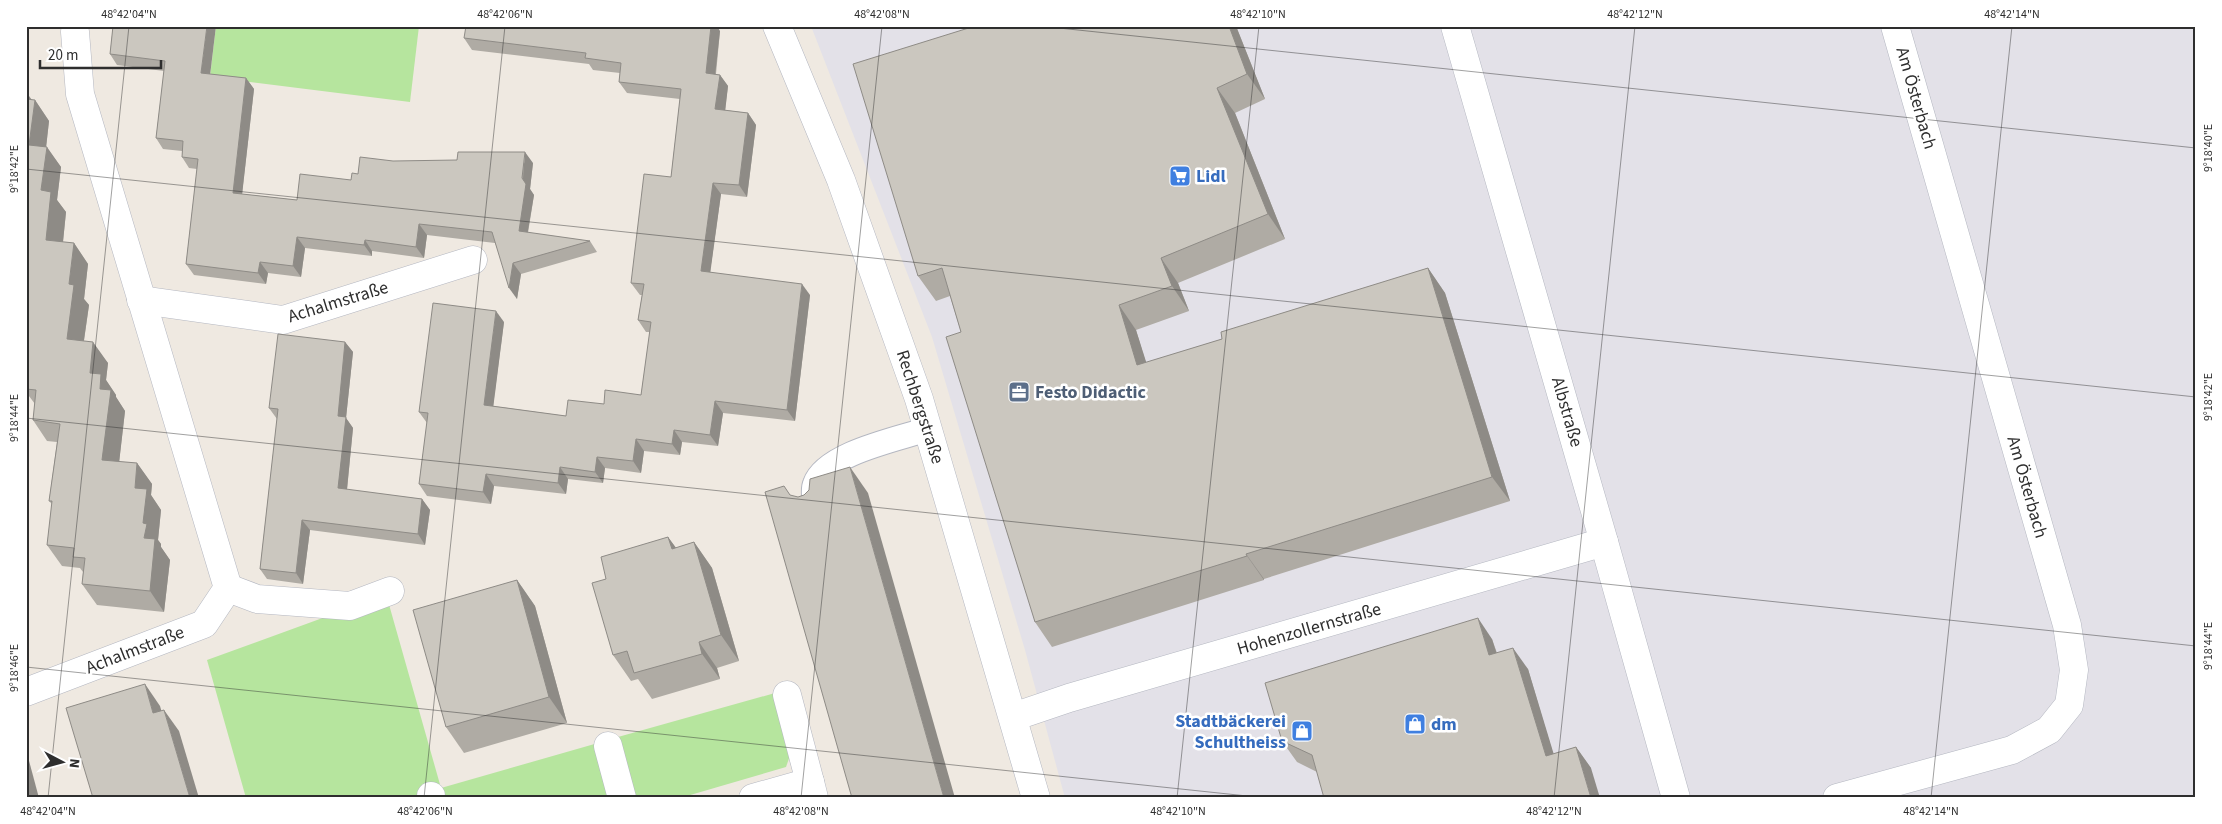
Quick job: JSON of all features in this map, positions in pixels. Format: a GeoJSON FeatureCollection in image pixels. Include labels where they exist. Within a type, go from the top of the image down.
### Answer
{"type":"FeatureCollection","features":[{"type":"Feature","properties":{"kind":"street","name":"Rechbergstraße"},"geometry":{"type":"LineString","coordinates":[[777,26],[841,180],[919,399],[1036,798]]}},
{"type":"Feature","properties":{"kind":"street","name":"Albstraße"},"geometry":{"type":"LineString","coordinates":[[1455,26],[1676,798]]}},
{"type":"Feature","properties":{"kind":"street","name":"Am Österbach"},"geometry":{"type":"LineString","coordinates":[[1837,798],[2012,750],[2049,730],[2068,704],[2074,670],[2067,625],[1895,26]]}},
{"type":"Feature","properties":{"kind":"street"},"geometry":{"type":"LineString","coordinates":[[76,32],[80,94],[228,588],[257,599],[350,606],[390,591]]}},
{"type":"Feature","properties":{"kind":"street","name":"Achalmstraße"},"geometry":{"type":"LineString","coordinates":[[142,300],[283,320],[473,260]]}},
{"type":"Feature","properties":{"kind":"street","name":"Hohenzollernstraße"},"geometry":{"type":"LineString","coordinates":[[1013,716],[1604,542]]}},
{"type":"Feature","properties":{"kind":"street","name":"Achalmstraße"},"geometry":{"type":"LineString","coordinates":[[26,692],[204,624],[228,588]]}},
{"type":"Feature","properties":{"kind":"street"},"geometry":{"type":"LineString","coordinates":[[753,798],[812,790],[787,695]]}},
{"type":"Feature","properties":{"kind":"street"},"geometry":{"type":"LineString","coordinates":[[608,746],[622,798]]}},
{"type":"Feature","properties":{"kind":"lane"},"geometry":{"type":"LineString","coordinates":[[815,509],[814,485],[825,468],[844,456],[928,430]]}},
{"type":"Feature","properties":{"kind":"shaded area"},"geometry":{"type":"Polygon","coordinates":[[[811,26],[2196,26],[2196,798],[1065,798],[1025,650],[932,337],[811,26]]]}},
{"type":"Feature","properties":{"kind":"green space"},"geometry":{"type":"Polygon","coordinates":[[[216,26],[419,26],[410,102],[210,77],[216,26]]]}},
{"type":"Feature","properties":{"kind":"green space"},"geometry":{"type":"Polygon","coordinates":[[[388,601],[441,788],[598,743],[614,798],[246,798],[207,660],[328,616],[388,601]]]}},
{"type":"Feature","properties":{"kind":"green space"},"geometry":{"type":"Polygon","coordinates":[[[775,693],[792,750],[786,767],[680,798],[636,798],[618,737],[775,693]]]}},
{"type":"Feature","properties":{"kind":"building"},"geometry":{"type":"Polygon","coordinates":[[[113,26],[207,26],[201,73],[246,78],[233,193],[297,200],[300,174],[351,180],[352,173],[358,174],[360,157],[393,161],[457,160],[458,152],[525,152],[522,178],[526,184],[519,231],[590,241],[513,263],[509,288],[492,232],[419,224],[416,247],[365,240],[364,245],[297,237],[293,266],[260,262],[258,273],[186,264],[198,159],[182,157],[183,141],[156,138],[165,61],[110,54],[113,26]]]}},
{"type":"Feature","properties":{"kind":"building"},"geometry":{"type":"Polygon","coordinates":[[[466,26],[711,26],[706,73],[720,75],[715,109],[748,113],[739,185],[713,183],[701,271],[802,284],[787,410],[715,401],[710,435],[674,430],[672,444],[636,439],[633,461],[597,457],[595,472],[560,467],[558,483],[486,474],[483,492],[419,484],[428,413],[419,412],[433,303],[496,311],[484,405],[566,416],[568,400],[604,404],[605,390],[641,395],[651,322],[638,320],[644,284],[631,283],[644,174],[671,177],[681,89],[619,82],[621,63],[585,58],[586,53],[464,38],[466,26]]]}},
{"type":"Feature","properties":{"kind":"building"},"geometry":{"type":"Polygon","coordinates":[[[975,26],[1229,26],[1247,74],[1217,88],[1268,214],[1161,258],[1172,286],[1119,305],[1137,365],[1222,339],[1221,332],[1428,268],[1492,477],[1035,622],[946,337],[961,332],[942,268],[918,276],[853,64],[975,26]]]}},
{"type":"Feature","properties":{"kind":"building"},"geometry":{"type":"Polygon","coordinates":[[[26,99],[35,100],[29,145],[47,147],[41,190],[51,192],[46,240],[74,243],[69,284],[74,285],[67,339],[93,342],[90,373],[101,374],[100,389],[111,390],[102,460],[137,463],[135,488],[147,489],[143,523],[147,524],[144,538],[155,539],[150,591],[82,584],[85,558],[73,557],[74,548],[47,545],[52,501],[49,501],[60,424],[33,420],[36,390],[26,389],[26,99]]]}},
{"type":"Feature","properties":{"kind":"building"},"geometry":{"type":"Polygon","coordinates":[[[278,334],[345,342],[338,416],[346,417],[338,488],[422,499],[418,534],[302,520],[296,573],[260,569],[278,409],[269,408],[278,334]]]}},
{"type":"Feature","properties":{"kind":"building"},"geometry":{"type":"Polygon","coordinates":[[[850,467],[944,798],[852,798],[765,492],[784,486],[790,495],[798,497],[804,495],[809,490],[810,479],[850,467]]]}},
{"type":"Feature","properties":{"kind":"building"},"geometry":{"type":"Polygon","coordinates":[[[668,537],[672,549],[694,542],[721,635],[699,642],[702,654],[634,673],[627,651],[613,655],[592,583],[606,579],[601,557],[668,537]]]}},
{"type":"Feature","properties":{"kind":"building"},"geometry":{"type":"Polygon","coordinates":[[[517,580],[549,697],[446,727],[413,610],[517,580]]]}},
{"type":"Feature","properties":{"kind":"building","name":"dm"},"geometry":{"type":"Polygon","coordinates":[[[1478,618],[1489,655],[1513,648],[1546,756],[1576,747],[1591,798],[1324,798],[1312,755],[1282,741],[1265,683],[1478,618]]]}},
{"type":"Feature","properties":{"kind":"building"},"geometry":{"type":"Polygon","coordinates":[[[145,684],[153,713],[164,710],[190,798],[93,798],[66,708],[145,684]]]}},
{"type":"Feature","properties":{"kind":"place","name":"Lidl"},"geometry":{"type":"Point","coordinates":[1180,176]}},
{"type":"Feature","properties":{"kind":"place","name":"Festo Didactic"},"geometry":{"type":"Point","coordinates":[1019,392]}},
{"type":"Feature","properties":{"kind":"place","name":"dm"},"geometry":{"type":"Point","coordinates":[1415,724]}},
{"type":"Feature","properties":{"kind":"place","name":"Stadtbäckerei Schultheiss"},"geometry":{"type":"Point","coordinates":[1302,731]}}]}
